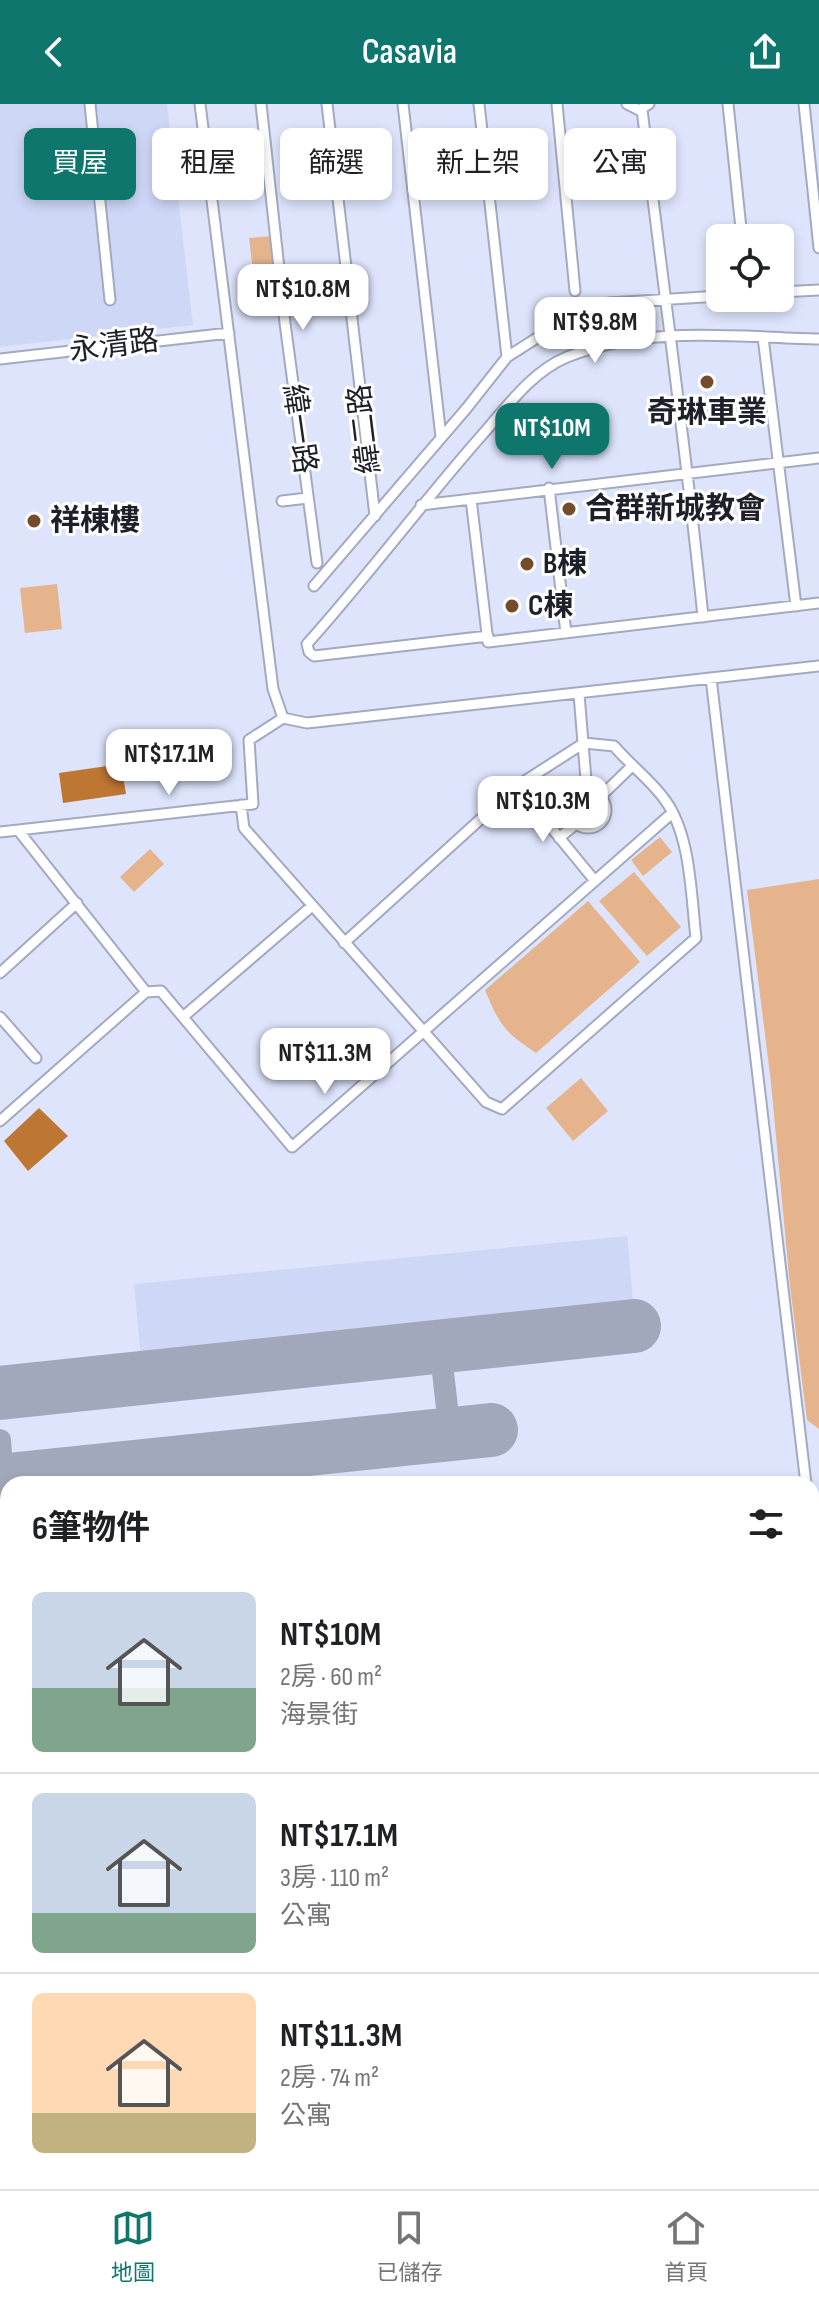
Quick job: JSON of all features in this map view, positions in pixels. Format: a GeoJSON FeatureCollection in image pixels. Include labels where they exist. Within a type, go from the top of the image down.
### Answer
{"type":"FeatureCollection","features":[{"type":"Feature","properties":{"kind":"street"},"geometry":{"type":"LineString","coordinates":[[90,104],[110,300]]}},
{"type":"Feature","properties":{"kind":"street"},"geometry":{"type":"LineString","coordinates":[[200,104],[273,689],[283,718]]}},
{"type":"Feature","properties":{"kind":"street","name":"緯一路"},"geometry":{"type":"LineString","coordinates":[[261,104],[285,323],[317,563]]}},
{"type":"Feature","properties":{"kind":"street","name":"緯二路"},"geometry":{"type":"LineString","coordinates":[[327,104],[375,516]]}},
{"type":"Feature","properties":{"kind":"street"},"geometry":{"type":"LineString","coordinates":[[403,104],[441,437]]}},
{"type":"Feature","properties":{"kind":"street"},"geometry":{"type":"LineString","coordinates":[[479,104],[507,357]]}},
{"type":"Feature","properties":{"kind":"street"},"geometry":{"type":"LineString","coordinates":[[557,104],[575,291]]}},
{"type":"Feature","properties":{"kind":"street"},"geometry":{"type":"LineString","coordinates":[[627,104],[632,108],[646,107],[664,299],[689,474],[703,617]]}},
{"type":"Feature","properties":{"kind":"street"},"geometry":{"type":"LineString","coordinates":[[728,104],[741,224]]}},
{"type":"Feature","properties":{"kind":"street"},"geometry":{"type":"LineString","coordinates":[[804,104],[819,248]]}},
{"type":"Feature","properties":{"kind":"street"},"geometry":{"type":"LineString","coordinates":[[794,291],[819,290]]}},
{"type":"Feature","properties":{"kind":"street"},"geometry":{"type":"LineString","coordinates":[[314,586],[507,357],[573,315],[595,307],[706,297]]}},
{"type":"Feature","properties":{"kind":"street","name":"永清路"},"geometry":{"type":"LineString","coordinates":[[0,359],[229,333]]}},
{"type":"Feature","properties":{"kind":"street"},"geometry":{"type":"LineString","coordinates":[[819,339],[671,335],[627,340],[595,348],[550,366],[527,385],[420,505],[307,644],[314,656],[566,633],[819,603]]}},
{"type":"Feature","properties":{"kind":"street"},"geometry":{"type":"LineString","coordinates":[[763,337],[796,606]]}},
{"type":"Feature","properties":{"kind":"street"},"geometry":{"type":"LineString","coordinates":[[420,505],[819,458]]}},
{"type":"Feature","properties":{"kind":"street"},"geometry":{"type":"LineString","coordinates":[[549,488],[566,633]]}},
{"type":"Feature","properties":{"kind":"street"},"geometry":{"type":"LineString","coordinates":[[282,501],[308,498]]}},
{"type":"Feature","properties":{"kind":"street"},"geometry":{"type":"LineString","coordinates":[[471,499],[488,639]]}},
{"type":"Feature","properties":{"kind":"street"},"geometry":{"type":"LineString","coordinates":[[0,832],[253,804],[249,740],[283,718],[307,723],[819,666]]}},
{"type":"Feature","properties":{"kind":"street"},"geometry":{"type":"LineString","coordinates":[[711,678],[805,1476]]}},
{"type":"Feature","properties":{"kind":"street"},"geometry":{"type":"LineString","coordinates":[[579,694],[587,792]]}},
{"type":"Feature","properties":{"kind":"street"},"geometry":{"type":"LineString","coordinates":[[241,805],[244,828],[344,943],[486,1102],[502,1109],[696,938],[686,847],[666,801],[614,746],[584,743],[517,786],[344,943]]}},
{"type":"Feature","properties":{"kind":"street"},"geometry":{"type":"LineString","coordinates":[[600,797],[631,767]]}},
{"type":"Feature","properties":{"kind":"street"},"geometry":{"type":"LineString","coordinates":[[517,786],[595,881]]}},
{"type":"Feature","properties":{"kind":"street"},"geometry":{"type":"LineString","coordinates":[[587,792],[600,797],[606,812],[601,822],[592,828],[576,824],[570,813],[573,801],[587,792]]}},
{"type":"Feature","properties":{"kind":"street"},"geometry":{"type":"LineString","coordinates":[[0,1121],[146,992],[161,991],[292,1147],[671,814]]}},
{"type":"Feature","properties":{"kind":"street"},"geometry":{"type":"LineString","coordinates":[[559,838],[576,824]]}},
{"type":"Feature","properties":{"kind":"street"},"geometry":{"type":"LineString","coordinates":[[18,830],[146,992]]}},
{"type":"Feature","properties":{"kind":"street"},"geometry":{"type":"LineString","coordinates":[[0,973],[77,903]]}},
{"type":"Feature","properties":{"kind":"street"},"geometry":{"type":"LineString","coordinates":[[183,1017],[312,906]]}},
{"type":"Feature","properties":{"kind":"street"},"geometry":{"type":"LineString","coordinates":[[0,1017],[36,1058]]}},
{"type":"Feature","properties":{"kind":"shaded area"},"geometry":{"type":"Polygon","coordinates":[[[0,104],[167,104],[170,128],[152,128],[152,200],[178,200],[193,325],[0,347],[0,104]]]}},
{"type":"Feature","properties":{"kind":"shaded area"},"geometry":{"type":"Polygon","coordinates":[[[273,236],[280,301],[257,304],[249,238],[273,236]]]}},
{"type":"Feature","properties":{"kind":"shaded area"},"geometry":{"type":"Polygon","coordinates":[[[57,584],[62,629],[25,633],[20,588],[57,584]]]}},
{"type":"Feature","properties":{"kind":"shaded area"},"geometry":{"type":"Polygon","coordinates":[[[121,764],[126,794],[63,803],[59,773],[121,764]]]}},
{"type":"Feature","properties":{"kind":"shaded area"},"geometry":{"type":"Polygon","coordinates":[[[660,837],[672,852],[643,876],[631,860],[660,837]]]}},
{"type":"Feature","properties":{"kind":"shaded area"},"geometry":{"type":"Polygon","coordinates":[[[150,849],[164,864],[134,892],[120,877],[150,849]]]}},
{"type":"Feature","properties":{"kind":"shaded area"},"geometry":{"type":"Polygon","coordinates":[[[634,872],[681,927],[647,956],[599,901],[634,872]]]}},
{"type":"Feature","properties":{"kind":"shaded area"},"geometry":{"type":"Polygon","coordinates":[[[819,879],[819,1429],[807,1420],[747,890],[819,879]]]}},
{"type":"Feature","properties":{"kind":"shaded area"},"geometry":{"type":"Polygon","coordinates":[[[588,901],[640,962],[536,1053],[504,1027],[485,990],[588,901]]]}},
{"type":"Feature","properties":{"kind":"shaded area"},"geometry":{"type":"Polygon","coordinates":[[[581,1078],[608,1111],[573,1141],[546,1108],[581,1078]]]}},
{"type":"Feature","properties":{"kind":"shaded area"},"geometry":{"type":"Polygon","coordinates":[[[39,1108],[68,1136],[28,1171],[4,1141],[39,1108]]]}},
{"type":"Feature","properties":{"kind":"shaded area"},"geometry":{"type":"Polygon","coordinates":[[[627,1236],[635,1321],[142,1370],[134,1284],[627,1236]]]}},
{"type":"Feature","properties":{"kind":"shaded area"},"geometry":{"type":"Polygon","coordinates":[[[176,1463],[177,1476],[113,1476],[112,1469],[176,1463]]]}},
{"type":"Feature","properties":{"kind":"taxiway"},"geometry":{"type":"LineString","coordinates":[[440,1346],[450,1434]]}},
{"type":"Feature","properties":{"kind":"taxiway"},"geometry":{"type":"LineString","coordinates":[[0,1440],[3,1476]]}},
{"type":"Feature","properties":{"kind":"taxiway"},"geometry":{"type":"LineString","coordinates":[[143,1466],[144,1476]]}},
{"type":"Feature","properties":{"kind":"runway"},"geometry":{"type":"LineString","coordinates":[[0,1393],[634,1326]]}},
{"type":"Feature","properties":{"kind":"runway"},"geometry":{"type":"LineString","coordinates":[[48,1476],[491,1430]]}},
{"type":"Feature","properties":{"kind":"place","name":"奇琳車業"},"geometry":{"type":"Point","coordinates":[707,382]}},
{"type":"Feature","properties":{"kind":"place","name":"合群新城教會"},"geometry":{"type":"Point","coordinates":[569,509]}},
{"type":"Feature","properties":{"kind":"place","name":"祥棟樓"},"geometry":{"type":"Point","coordinates":[34,521]}},
{"type":"Feature","properties":{"kind":"place","name":"B棟"},"geometry":{"type":"Point","coordinates":[527,564]}},
{"type":"Feature","properties":{"kind":"place","name":"C棟"},"geometry":{"type":"Point","coordinates":[512,606]}}]}
